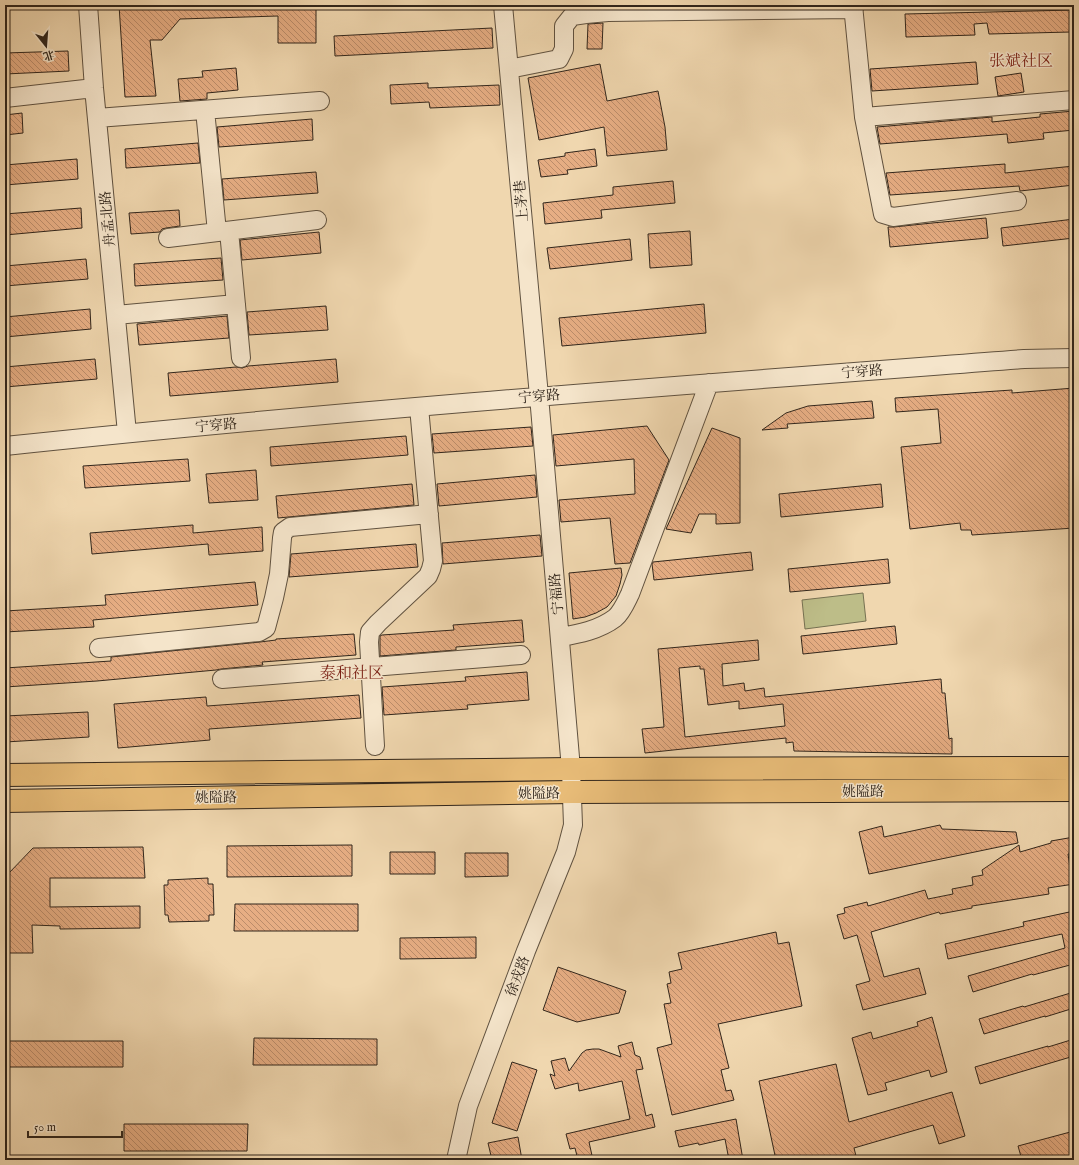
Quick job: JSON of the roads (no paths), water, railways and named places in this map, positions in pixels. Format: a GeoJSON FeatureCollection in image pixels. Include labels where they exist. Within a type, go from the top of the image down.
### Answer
{"type":"FeatureCollection","features":[{"type":"Feature","properties":{"kind":"main road","name":"姚隘路"},"geometry":{"type":"LineString","coordinates":[[5,775],[571,769],[1074,768]]}},
{"type":"Feature","properties":{"kind":"main road","name":"姚隘路"},"geometry":{"type":"LineString","coordinates":[[5,801],[572,792],[1074,790]]}},
{"type":"Feature","properties":{"kind":"street","name":"舟孟北路"},"geometry":{"type":"LineString","coordinates":[[88,5],[94,88],[127,433]]}},
{"type":"Feature","properties":{"kind":"street","name":"上茅巷"},"geometry":{"type":"LineString","coordinates":[[503,5],[539,396]]}},
{"type":"Feature","properties":{"kind":"street"},"geometry":{"type":"LineString","coordinates":[[509,69],[559,59],[564,49],[564,26],[572,16],[608,12],[854,7],[864,117],[883,214],[893,217],[1017,201]]}},
{"type":"Feature","properties":{"kind":"street"},"geometry":{"type":"LineString","coordinates":[[5,98],[94,88]]}},
{"type":"Feature","properties":{"kind":"street"},"geometry":{"type":"LineString","coordinates":[[864,117],[1074,100]]}},
{"type":"Feature","properties":{"kind":"street"},"geometry":{"type":"LineString","coordinates":[[97,118],[320,101]]}},
{"type":"Feature","properties":{"kind":"street"},"geometry":{"type":"LineString","coordinates":[[205,110],[223,231],[236,304],[241,358]]}},
{"type":"Feature","properties":{"kind":"street"},"geometry":{"type":"LineString","coordinates":[[168,238],[317,220]]}},
{"type":"Feature","properties":{"kind":"street"},"geometry":{"type":"LineString","coordinates":[[116,315],[236,304]]}},
{"type":"Feature","properties":{"kind":"street","name":"宁穿路"},"geometry":{"type":"LineString","coordinates":[[5,446],[127,433],[539,396],[1024,359],[1074,358]]}},
{"type":"Feature","properties":{"kind":"street"},"geometry":{"type":"LineString","coordinates":[[560,637],[578,634],[596,628],[615,617],[622,610],[630,594],[709,383]]}},
{"type":"Feature","properties":{"kind":"street","name":"宁福路"},"geometry":{"type":"LineString","coordinates":[[539,396],[572,792]]}},
{"type":"Feature","properties":{"kind":"street"},"geometry":{"type":"LineString","coordinates":[[375,746],[369,642],[370,632],[428,576],[432,569],[433,561],[419,407]]}},
{"type":"Feature","properties":{"kind":"street"},"geometry":{"type":"LineString","coordinates":[[99,648],[259,632],[266,628],[279,574],[283,532],[290,527],[429,514]]}},
{"type":"Feature","properties":{"kind":"street"},"geometry":{"type":"LineString","coordinates":[[222,679],[522,655]]}},
{"type":"Feature","properties":{"kind":"street","name":"徐戎路"},"geometry":{"type":"LineString","coordinates":[[456,1160],[468,1106],[526,950],[566,852],[572,825],[572,792]]}},
{"type":"Feature","properties":{"kind":"district","name":"张斌社区"},"geometry":{"type":"Point","coordinates":[1021,60]}},
{"type":"Feature","properties":{"kind":"district","name":"泰和社区"},"geometry":{"type":"Point","coordinates":[352,672]}}]}
